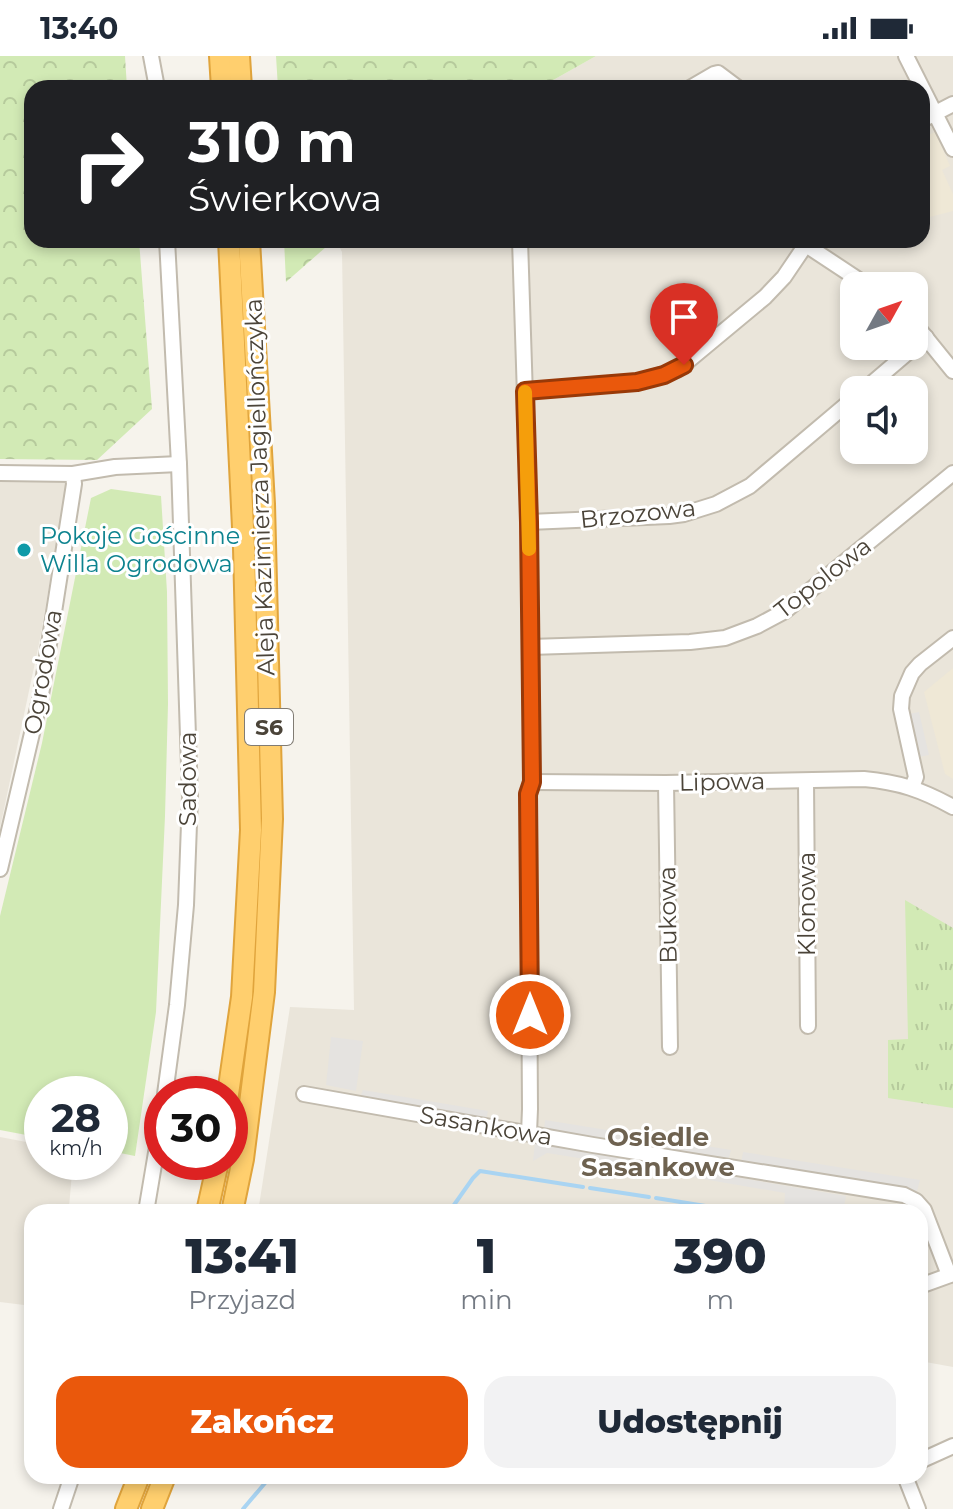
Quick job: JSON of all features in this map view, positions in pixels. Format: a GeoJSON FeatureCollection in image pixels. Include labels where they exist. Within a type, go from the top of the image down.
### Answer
{"type":"FeatureCollection","features":[{"type":"Feature","properties":{"kind":"highway"},"geometry":{"type":"LineString","coordinates":[[220,56],[222,80]]}},
{"type":"Feature","properties":{"kind":"highway"},"geometry":{"type":"LineString","coordinates":[[239,56],[240,80]]}},
{"type":"Feature","properties":{"kind":"highway","name":"Aleja Kazimierza Jagiellończyka"},"geometry":{"type":"LineString","coordinates":[[229,248],[244,548],[251,830],[242,997],[231,1076]]}},
{"type":"Feature","properties":{"kind":"highway","name":"Aleja Kazimierza Jagiellończyka"},"geometry":{"type":"LineString","coordinates":[[234,1204],[243,1159],[264,992],[272,819],[264,504],[249,248]]}},
{"type":"Feature","properties":{"kind":"highway"},"geometry":{"type":"LineString","coordinates":[[209,1204],[214,1180]]}},
{"type":"Feature","properties":{"kind":"highway"},"geometry":{"type":"LineString","coordinates":[[126,1509],[136,1484]]}},
{"type":"Feature","properties":{"kind":"highway"},"geometry":{"type":"LineString","coordinates":[[152,1509],[162,1484]]}},
{"type":"Feature","properties":{"kind":"street"},"geometry":{"type":"LineString","coordinates":[[151,56],[156,80]]}},
{"type":"Feature","properties":{"kind":"street"},"geometry":{"type":"LineString","coordinates":[[906,56],[919,80]]}},
{"type":"Feature","properties":{"kind":"street"},"geometry":{"type":"LineString","coordinates":[[704,80],[718,73],[727,80]]}},
{"type":"Feature","properties":{"kind":"street"},"geometry":{"type":"LineString","coordinates":[[930,102],[953,149]]}},
{"type":"Feature","properties":{"kind":"street"},"geometry":{"type":"LineString","coordinates":[[930,116],[953,104]]}},
{"type":"Feature","properties":{"kind":"street"},"geometry":{"type":"LineString","coordinates":[[0,473],[73,474],[115,467],[179,464],[167,248]]}},
{"type":"Feature","properties":{"kind":"street"},"geometry":{"type":"LineString","coordinates":[[520,248],[529,522],[532,782],[528,794],[529,1133]]}},
{"type":"Feature","properties":{"kind":"street"},"geometry":{"type":"LineString","coordinates":[[525,391],[637,382],[677,370],[756,306],[784,277],[804,248]]}},
{"type":"Feature","properties":{"kind":"street"},"geometry":{"type":"LineString","coordinates":[[814,248],[848,272]]}},
{"type":"Feature","properties":{"kind":"street"},"geometry":{"type":"LineString","coordinates":[[928,340],[953,371]]}},
{"type":"Feature","properties":{"kind":"street"},"geometry":{"type":"LineString","coordinates":[[880,376],[899,360]]}},
{"type":"Feature","properties":{"kind":"street","name":"Brzozowa"},"geometry":{"type":"LineString","coordinates":[[529,522],[669,516],[716,504],[750,486],[840,410]]}},
{"type":"Feature","properties":{"kind":"street","name":"Sadowa"},"geometry":{"type":"LineString","coordinates":[[167,1076],[186,905],[190,797],[179,464]]}},
{"type":"Feature","properties":{"kind":"street","name":"Topolowa"},"geometry":{"type":"LineString","coordinates":[[530,647],[690,642],[725,638],[757,626],[785,611],[953,473]]}},
{"type":"Feature","properties":{"kind":"street","name":"Ogrodowa"},"geometry":{"type":"LineString","coordinates":[[0,869],[41,695],[74,484],[73,474]]}},
{"type":"Feature","properties":{"kind":"street"},"geometry":{"type":"LineString","coordinates":[[912,787],[916,777],[901,709],[902,696],[912,673],[953,638]]}},
{"type":"Feature","properties":{"kind":"street","name":"Lipowa"},"geometry":{"type":"LineString","coordinates":[[532,782],[864,779],[912,787],[953,807]]}},
{"type":"Feature","properties":{"kind":"street","name":"Klonowa"},"geometry":{"type":"LineString","coordinates":[[806,781],[808,1026]]}},
{"type":"Feature","properties":{"kind":"street","name":"Bukowa"},"geometry":{"type":"LineString","coordinates":[[666,783],[670,1047]]}},
{"type":"Feature","properties":{"kind":"street","name":"Sasankowa"},"geometry":{"type":"LineString","coordinates":[[304,1094],[904,1195],[919,1204]]}},
{"type":"Feature","properties":{"kind":"street"},"geometry":{"type":"LineString","coordinates":[[147,1204],[151,1180]]}},
{"type":"Feature","properties":{"kind":"street","name":"Sasankowa"},"geometry":{"type":"LineString","coordinates":[[928,1220],[951,1275]]}},
{"type":"Feature","properties":{"kind":"street"},"geometry":{"type":"LineString","coordinates":[[928,1283],[951,1275]]}},
{"type":"Feature","properties":{"kind":"street"},"geometry":{"type":"LineString","coordinates":[[928,1457],[953,1446]]}},
{"type":"Feature","properties":{"kind":"street"},"geometry":{"type":"LineString","coordinates":[[61,1509],[69,1484]]}},
{"type":"Feature","properties":{"kind":"street"},"geometry":{"type":"LineString","coordinates":[[908,1484],[918,1509]]}},
{"type":"Feature","properties":{"kind":"shaded area"},"geometry":{"type":"Polygon","coordinates":[[[596,56],[953,56],[953,1367],[928,1362],[928,1204],[259,1204],[290,1007],[354,1010],[340,248],[930,248],[930,80],[553,80],[596,56]]]}},
{"type":"Feature","properties":{"kind":"shaded area"},"geometry":{"type":"Polygon","coordinates":[[[935,132],[950,166],[942,170],[953,194],[953,211],[930,217],[930,134],[935,132]]]}},
{"type":"Feature","properties":{"kind":"shaded area"},"geometry":{"type":"Polygon","coordinates":[[[67,480],[40,639],[0,828],[0,481],[67,480]]]}},
{"type":"Feature","properties":{"kind":"shaded area"},"geometry":{"type":"Polygon","coordinates":[[[953,668],[953,779],[945,774],[924,692],[953,668]]]}},
{"type":"Feature","properties":{"kind":"shaded area"},"geometry":{"type":"Polygon","coordinates":[[[919,712],[929,755],[919,757],[909,714],[919,712]]]}},
{"type":"Feature","properties":{"kind":"shaded area"},"geometry":{"type":"Polygon","coordinates":[[[331,1037],[363,1041],[356,1091],[326,1085],[331,1037]]]}},
{"type":"Feature","properties":{"kind":"shaded area"},"geometry":{"type":"Polygon","coordinates":[[[363,1090],[488,1111],[486,1120],[359,1099],[363,1090]]]}},
{"type":"Feature","properties":{"kind":"shaded area"},"geometry":{"type":"Polygon","coordinates":[[[545,1120],[731,1150],[729,1158],[544,1129],[545,1120]]]}},
{"type":"Feature","properties":{"kind":"shaded area"},"geometry":{"type":"Polygon","coordinates":[[[0,1137],[24,1142],[24,1180],[71,1180],[69,1204],[24,1204],[24,1305],[0,1302],[0,1137]]]}},
{"type":"Feature","properties":{"kind":"shaded area"},"geometry":{"type":"Polygon","coordinates":[[[535,1143],[846,1196],[844,1204],[784,1204],[785,1193],[604,1162],[547,1153],[533,1161],[535,1143]]]}},
{"type":"Feature","properties":{"kind":"shaded area"},"geometry":{"type":"Polygon","coordinates":[[[743,1152],[920,1180],[917,1191],[741,1163],[743,1152]]]}},
{"type":"Feature","properties":{"kind":"green space"},"geometry":{"type":"Polygon","coordinates":[[[0,56],[125,56],[126,80],[24,80],[24,248],[140,248],[152,409],[97,460],[0,459],[0,56]]]}},
{"type":"Feature","properties":{"kind":"green space"},"geometry":{"type":"Polygon","coordinates":[[[276,56],[596,56],[553,80],[278,80],[276,56]]]}},
{"type":"Feature","properties":{"kind":"green space"},"geometry":{"type":"Polygon","coordinates":[[[284,248],[325,248],[286,282],[284,248]]]}},
{"type":"Feature","properties":{"kind":"green space"},"geometry":{"type":"Polygon","coordinates":[[[111,489],[161,496],[167,592],[165,816],[156,1012],[147,1076],[144,1076],[135,1156],[128,1155],[128,1076],[24,1076],[24,1135],[0,1130],[0,916],[42,743],[91,498],[111,489]]]}},
{"type":"Feature","properties":{"kind":"green space"},"geometry":{"type":"Polygon","coordinates":[[[905,900],[953,928],[953,1108],[888,1098],[888,1040],[908,1039],[905,900]]]}},
{"type":"Feature","properties":{"kind":"waterway"},"geometry":{"type":"LineString","coordinates":[[455,1204],[480,1171],[583,1187]]}},
{"type":"Feature","properties":{"kind":"waterway"},"geometry":{"type":"LineString","coordinates":[[590,1188],[649,1197]]}},
{"type":"Feature","properties":{"kind":"waterway"},"geometry":{"type":"LineString","coordinates":[[656,1198],[693,1204]]}},
{"type":"Feature","properties":{"kind":"waterway"},"geometry":{"type":"LineString","coordinates":[[243,1509],[264,1484]]}},
{"type":"Feature","properties":{"kind":"slow traffic"},"geometry":{"type":"LineString","coordinates":[[525,392],[529,549]]}},
{"type":"Feature","properties":{"kind":"place","name":"Pokoje Gościnne Willa Ogrodowa"},"geometry":{"type":"Point","coordinates":[24,550]}},
{"type":"Feature","properties":{"kind":"district","name":"Osiedle Sasankowe"},"geometry":{"type":"Point","coordinates":[658,1152]}},
{"type":"Feature","properties":{"kind":"route"},"geometry":{"type":"LineString","coordinates":[[530,1015],[528,794],[532,782],[525,391],[637,382],[664,375],[684,365]]}}]}
